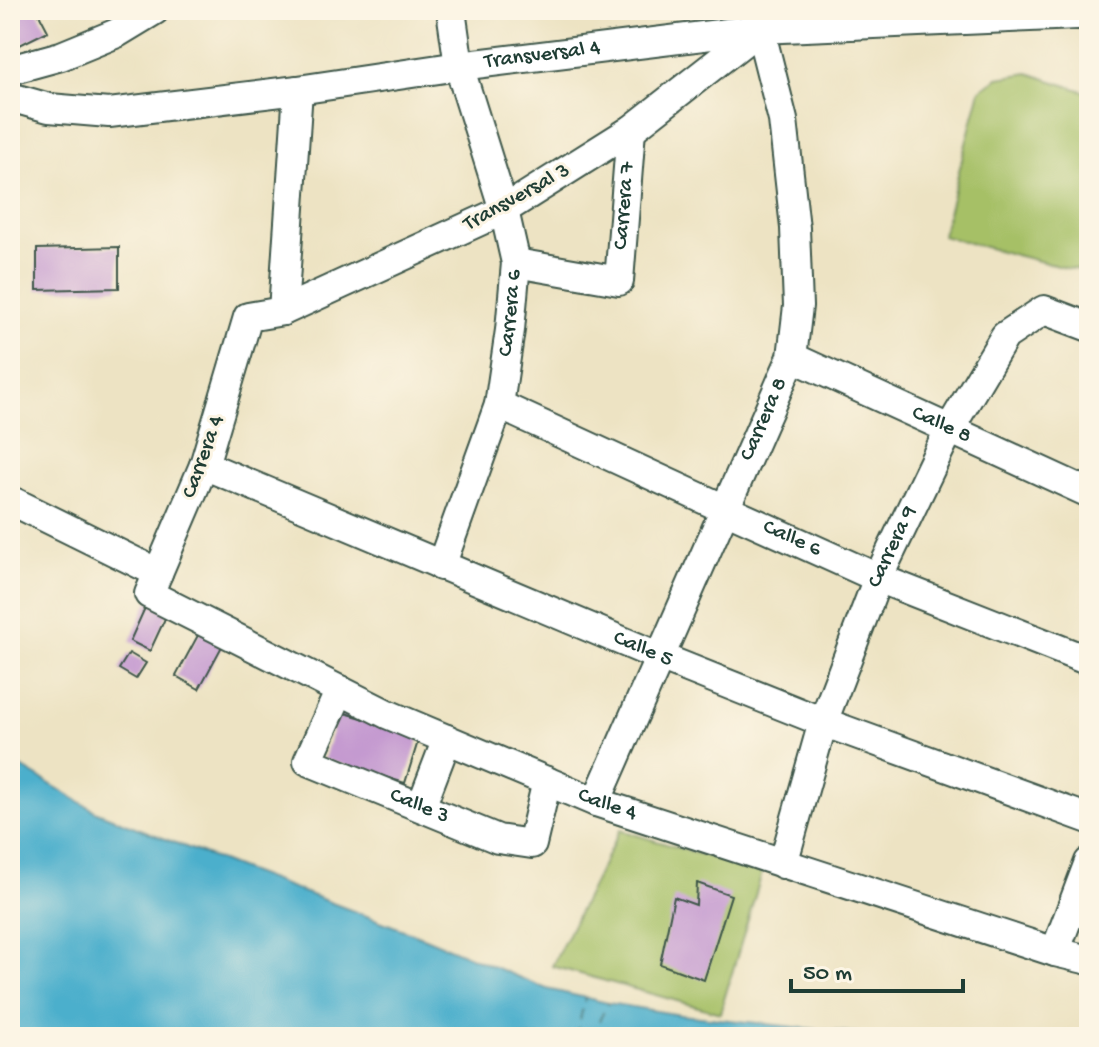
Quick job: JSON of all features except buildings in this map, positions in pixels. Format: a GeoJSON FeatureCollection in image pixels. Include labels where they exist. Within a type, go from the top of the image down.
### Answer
{"type":"FeatureCollection","features":[{"type":"Feature","properties":{"kind":"street"},"geometry":{"type":"LineString","coordinates":[[10,70],[61,56],[117,33],[155,10]]}},
{"type":"Feature","properties":{"kind":"street","name":"Carrera 6"},"geometry":{"type":"LineString","coordinates":[[441,566],[499,405],[516,263],[504,210],[459,66],[451,10]]}},
{"type":"Feature","properties":{"kind":"street","name":"Transversal 4"},"geometry":{"type":"LineString","coordinates":[[10,97],[49,108],[109,113],[298,90],[760,20],[1077,15]]}},
{"type":"Feature","properties":{"kind":"street","name":"Transversal 3"},"geometry":{"type":"LineString","coordinates":[[248,317],[283,311],[504,210],[631,130],[760,20]]}},
{"type":"Feature","properties":{"kind":"street","name":"Carrera 8"},"geometry":{"type":"LineString","coordinates":[[596,802],[792,357],[798,306],[795,228],[783,120],[760,20]]}},
{"type":"Feature","properties":{"kind":"street"},"geometry":{"type":"LineString","coordinates":[[283,311],[298,90]]}},
{"type":"Feature","properties":{"kind":"street","name":"Carrera 7"},"geometry":{"type":"LineString","coordinates":[[516,263],[619,281],[631,130]]}},
{"type":"Feature","properties":{"kind":"street","name":"Carrera 9"},"geometry":{"type":"LineString","coordinates":[[783,864],[823,722],[878,578],[949,430],[1005,336],[1044,310],[1089,327]]}},
{"type":"Feature","properties":{"kind":"street","name":"Carrera 4"},"geometry":{"type":"LineString","coordinates":[[153,583],[204,465],[248,317]]}},
{"type":"Feature","properties":{"kind":"street","name":"Calle 8"},"geometry":{"type":"LineString","coordinates":[[792,357],[1089,493]]}},
{"type":"Feature","properties":{"kind":"street","name":"Calle 6"},"geometry":{"type":"LineString","coordinates":[[499,405],[878,578],[1089,661]]}},
{"type":"Feature","properties":{"kind":"street","name":"Calle 5"},"geometry":{"type":"LineString","coordinates":[[204,465],[660,657],[823,722],[1089,819]]}},
{"type":"Feature","properties":{"kind":"street","name":"Calle 4"},"geometry":{"type":"LineString","coordinates":[[10,500],[387,714],[596,802],[1055,952],[1089,960]]}},
{"type":"Feature","properties":{"kind":"street","name":"Calle 3"},"geometry":{"type":"LineString","coordinates":[[340,690],[308,761],[498,839],[532,844],[547,781]]}},
{"type":"Feature","properties":{"kind":"street"},"geometry":{"type":"LineString","coordinates":[[421,807],[447,739]]}},
{"type":"Feature","properties":{"kind":"street"},"geometry":{"type":"LineString","coordinates":[[1055,952],[1089,862]]}},
{"type":"Feature","properties":{"kind":"green space"},"geometry":{"type":"Polygon","coordinates":[[[1028,73],[1089,93],[1089,271],[1066,268],[942,236],[980,90],[998,78],[1028,73]]]}},
{"type":"Feature","properties":{"kind":"green space"},"geometry":{"type":"Polygon","coordinates":[[[620,830],[762,873],[720,1013],[552,966],[620,830]]]}},
{"type":"Feature","properties":{"kind":"water"},"geometry":{"type":"Polygon","coordinates":[[[10,760],[97,812],[425,938],[547,989],[681,1015],[889,1037],[10,1037],[10,760]]]}},
{"type":"Feature","properties":{"kind":"ferry route"},"geometry":{"type":"LineString","coordinates":[[576,1037],[585,998]]}},
{"type":"Feature","properties":{"kind":"ferry route"},"geometry":{"type":"LineString","coordinates":[[591,1037],[608,1003]]}}]}
